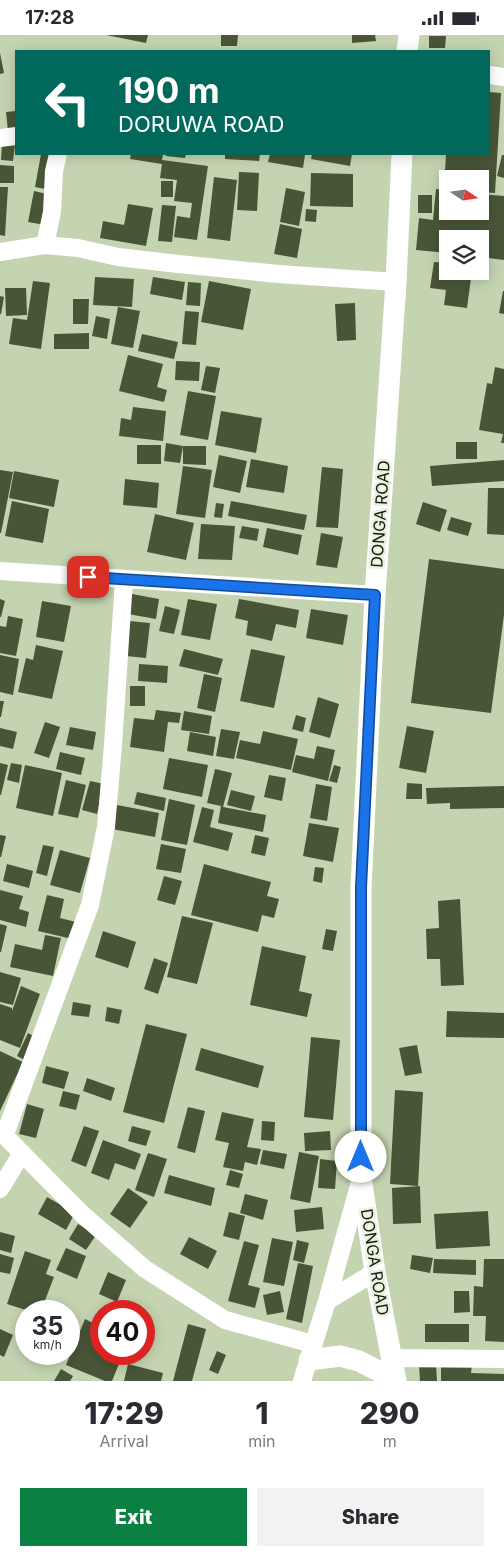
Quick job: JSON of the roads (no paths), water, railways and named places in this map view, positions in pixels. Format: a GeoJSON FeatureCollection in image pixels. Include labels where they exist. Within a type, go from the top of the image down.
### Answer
{"type":"FeatureCollection","features":[{"type":"Feature","properties":{"kind":"street"},"geometry":{"type":"LineString","coordinates":[[407,50],[409,35]]}},
{"type":"Feature","properties":{"kind":"street"},"geometry":{"type":"LineString","coordinates":[[490,75],[504,77]]}},
{"type":"Feature","properties":{"kind":"street"},"geometry":{"type":"LineString","coordinates":[[0,138],[15,136]]}},
{"type":"Feature","properties":{"kind":"street"},"geometry":{"type":"LineString","coordinates":[[45,245],[52,212],[54,171],[58,155]]}},
{"type":"Feature","properties":{"kind":"street","name":"DONGA ROAD"},"geometry":{"type":"LineString","coordinates":[[396,1380],[375,1272],[361,1177],[361,888],[375,595],[396,282],[402,155]]}},
{"type":"Feature","properties":{"kind":"street"},"geometry":{"type":"LineString","coordinates":[[0,252],[45,245],[78,248],[118,257],[178,264],[278,274],[396,282]]}},
{"type":"Feature","properties":{"kind":"street"},"geometry":{"type":"LineString","coordinates":[[0,571],[375,595]]}},
{"type":"Feature","properties":{"kind":"street"},"geometry":{"type":"LineString","coordinates":[[124,580],[106,827],[90,905],[3,1133],[82,1214],[145,1269],[224,1319],[311,1352],[340,1356],[365,1363],[396,1380]]}},
{"type":"Feature","properties":{"kind":"street"},"geometry":{"type":"LineString","coordinates":[[0,1189],[22,1153]]}},
{"type":"Feature","properties":{"kind":"street"},"geometry":{"type":"LineString","coordinates":[[302,1381],[327,1301],[361,1177]]}},
{"type":"Feature","properties":{"kind":"street"},"geometry":{"type":"LineString","coordinates":[[327,1301],[375,1272]]}},
{"type":"Feature","properties":{"kind":"street"},"geometry":{"type":"LineString","coordinates":[[391,1358],[504,1359]]}}]}
